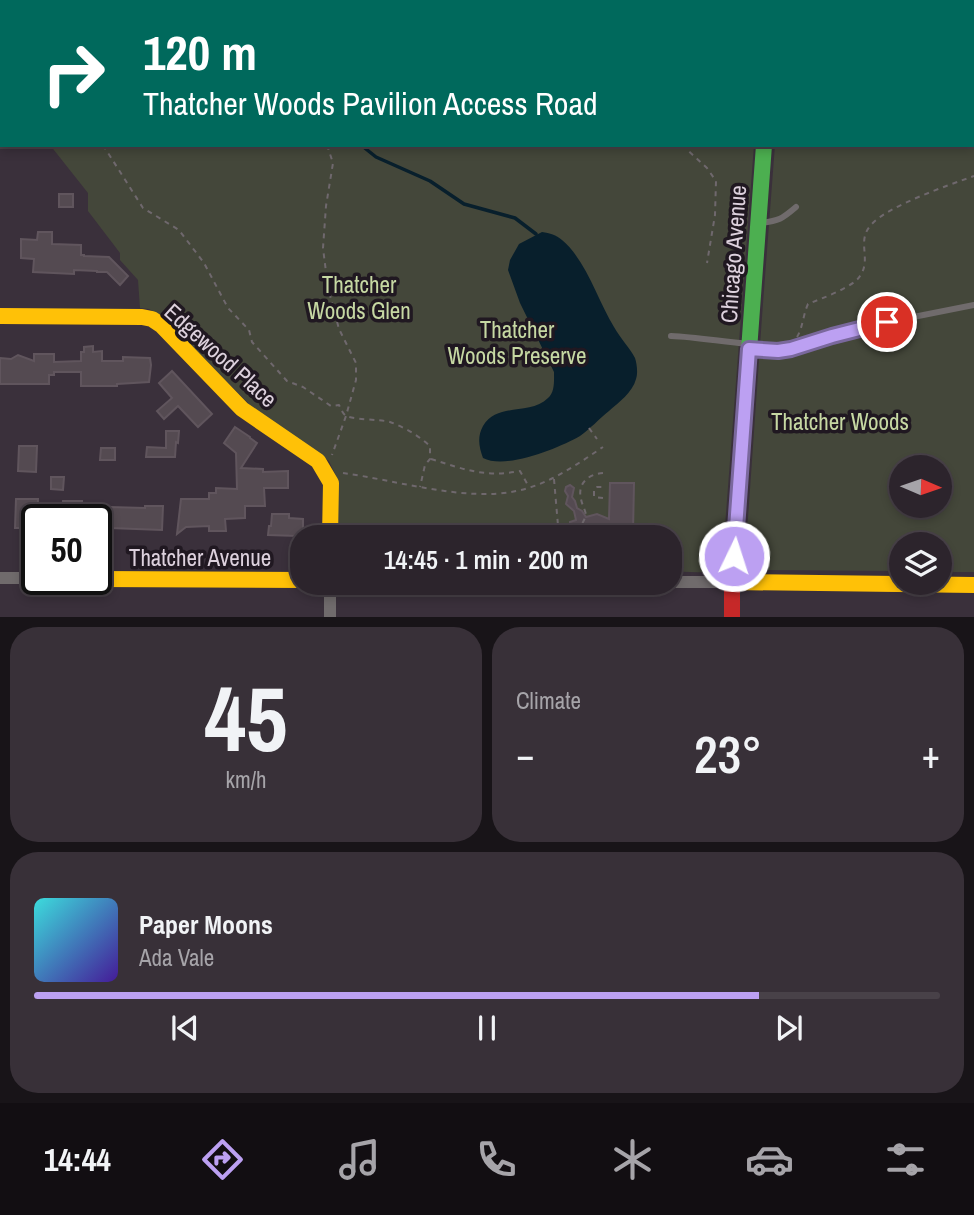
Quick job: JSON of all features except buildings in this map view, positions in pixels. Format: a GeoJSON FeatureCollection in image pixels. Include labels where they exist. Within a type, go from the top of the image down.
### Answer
{"type":"FeatureCollection","features":[{"type":"Feature","properties":{"kind":"street","name":"Chicago Avenue"},"geometry":{"type":"LineString","coordinates":[[732,617],[732,582],[764,147]]}},
{"type":"Feature","properties":{"kind":"street","name":"Edgewood Place"},"geometry":{"type":"LineString","coordinates":[[0,316],[152,319],[161,325],[242,409],[326,469]]}},
{"type":"Feature","properties":{"kind":"street"},"geometry":{"type":"LineString","coordinates":[[326,469],[331,483],[330,525]]}},
{"type":"Feature","properties":{"kind":"street"},"geometry":{"type":"LineString","coordinates":[[0,578],[21,578]]}},
{"type":"Feature","properties":{"kind":"street","name":"Thatcher Avenue"},"geometry":{"type":"LineString","coordinates":[[112,579],[290,580]]}},
{"type":"Feature","properties":{"kind":"street"},"geometry":{"type":"LineString","coordinates":[[682,582],[974,585]]}},
{"type":"Feature","properties":{"kind":"street"},"geometry":{"type":"LineString","coordinates":[[330,595],[330,617]]}},
{"type":"Feature","properties":{"kind":"lane"},"geometry":{"type":"LineString","coordinates":[[758,223],[782,219],[796,207]]}},
{"type":"Feature","properties":{"kind":"lane"},"geometry":{"type":"LineString","coordinates":[[671,336],[702,338],[778,351],[868,326],[974,305]]}},
{"type":"Feature","properties":{"kind":"path"},"geometry":{"type":"LineString","coordinates":[[104,147],[143,208],[179,230],[204,263],[228,308],[249,330],[252,342],[287,381],[303,387],[331,406],[339,405],[346,416],[391,422],[421,438],[429,446],[430,459],[425,465],[420,486]]}},
{"type":"Feature","properties":{"kind":"path"},"geometry":{"type":"LineString","coordinates":[[328,147],[333,163],[323,248],[328,288],[339,329],[356,363],[356,380],[326,469],[458,492],[494,494],[516,491],[554,478],[603,447]]}},
{"type":"Feature","properties":{"kind":"path"},"geometry":{"type":"LineString","coordinates":[[684,147],[707,168],[716,181],[715,215],[707,263]]}},
{"type":"Feature","properties":{"kind":"path"},"geometry":{"type":"LineString","coordinates":[[797,338],[808,304],[852,285],[860,276],[866,261],[864,234],[880,216],[931,192],[974,176]]}},
{"type":"Feature","properties":{"kind":"path"},"geometry":{"type":"LineString","coordinates":[[589,428],[597,439]]}},
{"type":"Feature","properties":{"kind":"path"},"geometry":{"type":"LineString","coordinates":[[430,459],[475,473],[500,475],[520,471],[529,487]]}},
{"type":"Feature","properties":{"kind":"path"},"geometry":{"type":"LineString","coordinates":[[581,525],[586,515],[580,489],[588,477],[603,473]]}},
{"type":"Feature","properties":{"kind":"path"},"geometry":{"type":"LineString","coordinates":[[554,478],[558,525]]}},
{"type":"Feature","properties":{"kind":"path"},"geometry":{"type":"LineString","coordinates":[[603,487],[597,487],[593,493],[594,497],[603,498]]}},
{"type":"Feature","properties":{"kind":"green space","name":"Thatcher Woods Glen"},"geometry":{"type":"Polygon","coordinates":[[[52,147],[754,147],[722,566],[704,572],[682,571],[682,525],[338,525],[338,480],[329,461],[251,406],[162,316],[149,309],[140,308],[138,280],[120,260],[120,253],[88,211],[88,193],[52,147]]]}},
{"type":"Feature","properties":{"kind":"green space","name":"Thatcher Woods"},"geometry":{"type":"Polygon","coordinates":[[[775,147],[974,147],[974,572],[952,572],[952,532],[889,532],[889,571],[752,570],[745,561],[775,147]]]}},
{"type":"Feature","properties":{"kind":"water"},"geometry":{"type":"Polygon","coordinates":[[[542,232],[560,238],[578,258],[608,317],[635,358],[637,377],[625,397],[580,436],[532,456],[493,461],[483,458],[480,450],[483,426],[497,414],[541,403],[553,390],[554,372],[520,303],[508,270],[519,244],[542,232]]]}},
{"type":"Feature","properties":{"kind":"waterway"},"geometry":{"type":"LineString","coordinates":[[364,147],[376,157],[430,181],[464,204],[515,218],[536,234]]}},
{"type":"Feature","properties":{"kind":"traffic: fast"},"geometry":{"type":"LineString","coordinates":[[748,364],[764,147]]}},
{"type":"Feature","properties":{"kind":"traffic: slow"},"geometry":{"type":"LineString","coordinates":[[0,316],[152,319],[161,325],[242,409],[318,461],[331,483],[330,525]]}},
{"type":"Feature","properties":{"kind":"traffic: slow"},"geometry":{"type":"LineString","coordinates":[[112,579],[290,580]]}},
{"type":"Feature","properties":{"kind":"traffic: slow"},"geometry":{"type":"LineString","coordinates":[[732,582],[974,585]]}},
{"type":"Feature","properties":{"kind":"traffic: jam"},"geometry":{"type":"LineString","coordinates":[[732,617],[732,582],[748,364]]}},
{"type":"Feature","properties":{"kind":"route"},"geometry":{"type":"LineString","coordinates":[[734,556],[749,349],[791,349],[887,322]]}},
{"type":"Feature","properties":{"kind":"park label","name":"Thatcher Woods Preserve"},"geometry":{"type":"Point","coordinates":[517,342]}}]}
